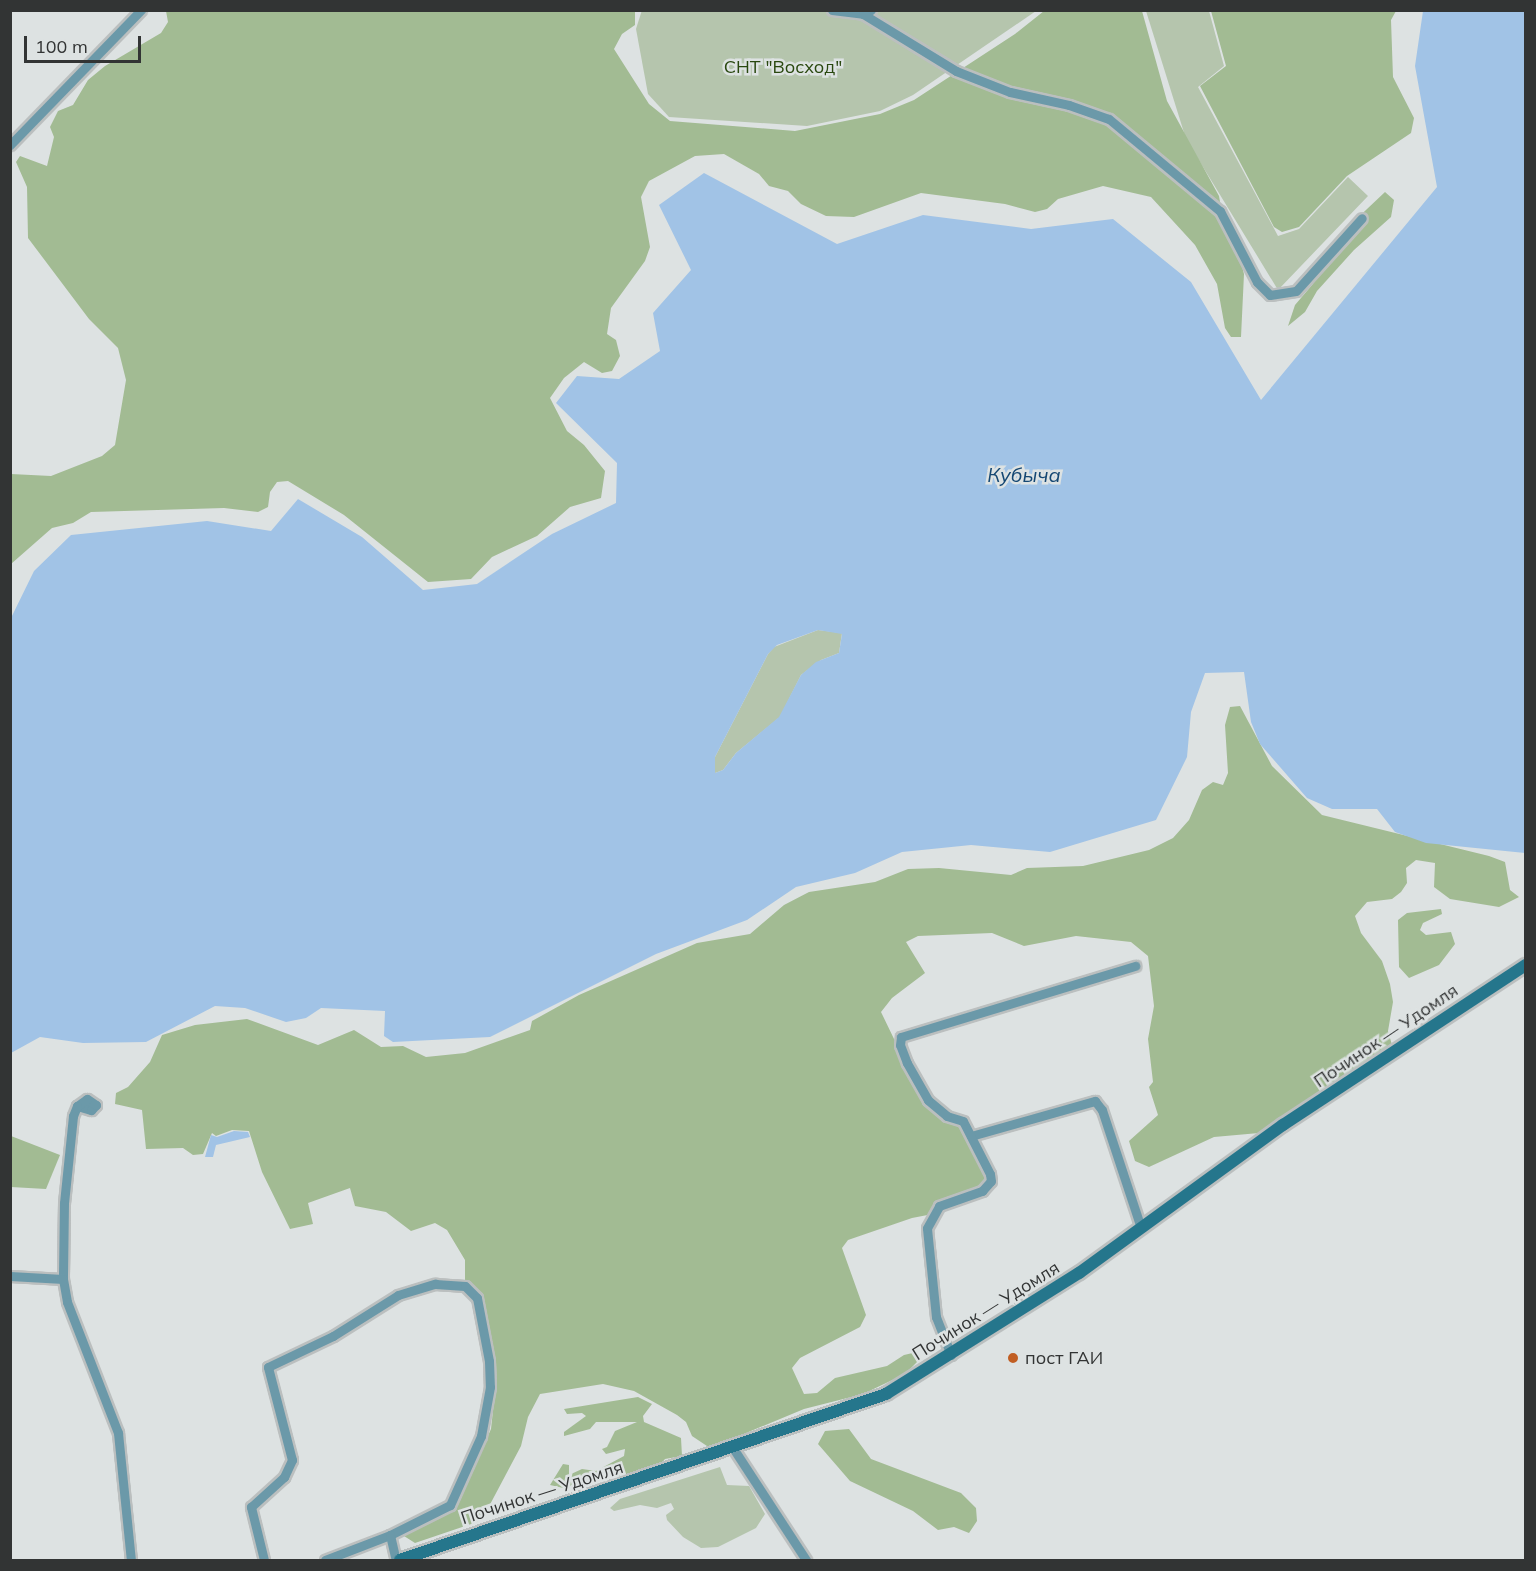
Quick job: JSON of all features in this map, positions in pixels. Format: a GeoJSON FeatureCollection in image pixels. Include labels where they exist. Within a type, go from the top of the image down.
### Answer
{"type":"FeatureCollection","features":[{"type":"Feature","properties":{"kind":"main road","name":"Починок — Удомля"},"geometry":{"type":"LineString","coordinates":[[398,1560],[734,1448],[886,1394],[951,1355],[1141,1228],[1283,1125],[1526,965]]}},
{"type":"Feature","properties":{"kind":"street"},"geometry":{"type":"LineString","coordinates":[[10,145],[141,10]]}},
{"type":"Feature","properties":{"kind":"street"},"geometry":{"type":"LineString","coordinates":[[832,10],[867,12],[956,71],[1010,92],[1069,105],[1109,119],[1220,211],[1257,282],[1270,295],[1296,291],[1362,219]]}},
{"type":"Feature","properties":{"kind":"street"},"geometry":{"type":"LineString","coordinates":[[951,1355],[936,1317],[927,1228],[939,1206],[982,1191],[991,1181],[963,1121],[947,1116],[928,1100],[907,1063],[900,1045],[901,1037],[1135,966]]}},
{"type":"Feature","properties":{"kind":"street"},"geometry":{"type":"LineString","coordinates":[[971,1136],[1095,1101],[1102,1110],[1141,1228]]}},
{"type":"Feature","properties":{"kind":"street"},"geometry":{"type":"LineString","coordinates":[[77,1106],[72,1116],[64,1203],[63,1279],[67,1302],[118,1433],[130,1560]]}},
{"type":"Feature","properties":{"kind":"street"},"geometry":{"type":"LineString","coordinates":[[10,1276],[63,1279]]}},
{"type":"Feature","properties":{"kind":"street"},"geometry":{"type":"LineString","coordinates":[[264,1560],[251,1507],[284,1477],[292,1460],[268,1366],[333,1336],[398,1295],[435,1284],[465,1286],[477,1298],[489,1361],[490,1387],[481,1436],[450,1505],[390,1535],[325,1560]]}},
{"type":"Feature","properties":{"kind":"street"},"geometry":{"type":"LineString","coordinates":[[734,1448],[806,1560]]}},
{"type":"Feature","properties":{"kind":"street"},"geometry":{"type":"LineString","coordinates":[[390,1535],[398,1560]]}},
{"type":"Feature","properties":{"kind":"green space","name":"СНТ \"Восход\""},"geometry":{"type":"Polygon","coordinates":[[[642,10],[1036,11],[913,95],[880,111],[807,126],[669,117],[648,94],[636,29],[642,10]]]}},
{"type":"Feature","properties":{"kind":"green space"},"geometry":{"type":"Polygon","coordinates":[[[166,11],[635,11],[635,25],[622,34],[614,49],[649,104],[670,121],[795,131],[880,114],[914,100],[1015,34],[1044,11],[1142,11],[1167,101],[1219,196],[1225,231],[1238,251],[1244,274],[1241,337],[1231,337],[1225,328],[1217,284],[1195,245],[1151,197],[1103,186],[1058,199],[1047,209],[1035,212],[1005,204],[921,193],[854,217],[826,216],[801,204],[788,191],[769,186],[759,174],[724,154],[695,156],[649,181],[641,197],[650,247],[645,261],[611,308],[607,334],[616,340],[620,356],[612,371],[602,373],[584,362],[564,378],[550,398],[567,431],[584,445],[605,471],[601,498],[570,507],[537,536],[492,557],[471,579],[428,582],[344,515],[288,481],[277,482],[270,492],[268,507],[258,512],[224,508],[91,512],[73,523],[52,528],[11,564],[11,474],[51,476],[102,456],[115,445],[126,380],[118,348],[89,319],[28,238],[27,187],[16,162],[20,156],[47,166],[54,137],[50,127],[58,111],[73,105],[88,80],[105,66],[161,33],[168,22],[166,11]]]}},
{"type":"Feature","properties":{"kind":"green space"},"geometry":{"type":"Polygon","coordinates":[[[1146,11],[1209,11],[1224,66],[1198,87],[1278,236],[1299,229],[1348,177],[1368,196],[1278,290],[1186,139],[1146,11]]]}},
{"type":"Feature","properties":{"kind":"green space"},"geometry":{"type":"Polygon","coordinates":[[[1211,11],[1396,11],[1391,20],[1393,77],[1414,118],[1411,133],[1347,176],[1299,227],[1282,232],[1274,227],[1200,86],[1226,66],[1211,11]]]}},
{"type":"Feature","properties":{"kind":"green space"},"geometry":{"type":"Polygon","coordinates":[[[1385,192],[1394,200],[1391,217],[1354,250],[1317,291],[1305,312],[1288,326],[1295,305],[1312,285],[1348,227],[1385,192]]]}},
{"type":"Feature","properties":{"kind":"green space"},"geometry":{"type":"Polygon","coordinates":[[[818,630],[842,633],[839,653],[821,660],[801,675],[780,717],[736,753],[723,770],[715,773],[715,757],[768,654],[774,647],[818,630]]]}},
{"type":"Feature","properties":{"kind":"green space"},"geometry":{"type":"Polygon","coordinates":[[[1240,706],[1272,766],[1322,815],[1489,856],[1505,862],[1510,890],[1519,897],[1499,907],[1450,899],[1434,887],[1435,863],[1416,860],[1406,868],[1407,883],[1401,892],[1392,899],[1367,902],[1355,916],[1361,933],[1382,961],[1390,984],[1393,1002],[1388,1031],[1392,1045],[1259,1133],[1214,1137],[1149,1167],[1135,1161],[1129,1141],[1158,1115],[1149,1087],[1153,1082],[1148,1039],[1154,1006],[1148,956],[1131,942],[1076,936],[1024,946],[992,933],[918,936],[906,942],[925,973],[892,998],[881,1012],[924,1101],[937,1115],[965,1125],[988,1174],[988,1184],[943,1212],[912,1218],[848,1240],[842,1248],[866,1315],[860,1327],[800,1358],[792,1368],[804,1394],[817,1393],[835,1378],[887,1366],[904,1355],[917,1352],[920,1359],[905,1374],[863,1394],[804,1409],[710,1448],[692,1436],[686,1422],[677,1415],[634,1391],[603,1384],[540,1394],[528,1417],[521,1446],[486,1512],[477,1522],[415,1543],[404,1536],[455,1509],[491,1429],[494,1401],[487,1318],[480,1294],[465,1282],[465,1260],[447,1230],[435,1223],[411,1231],[386,1212],[355,1206],[350,1188],[308,1203],[313,1224],[290,1229],[262,1172],[249,1131],[232,1130],[216,1136],[212,1133],[203,1154],[193,1155],[183,1148],[146,1149],[142,1110],[115,1104],[116,1093],[128,1087],[150,1062],[162,1035],[195,1025],[247,1019],[318,1045],[354,1030],[381,1047],[403,1046],[426,1057],[465,1053],[530,1030],[532,1021],[579,995],[697,943],[750,934],[784,905],[809,892],[875,882],[908,869],[939,868],[1011,875],[1027,868],[1083,866],[1149,850],[1173,838],[1189,820],[1202,790],[1213,782],[1223,785],[1228,773],[1225,725],[1230,707],[1240,706]]]}},
{"type":"Feature","properties":{"kind":"green space"},"geometry":{"type":"Polygon","coordinates":[[[1441,909],[1442,914],[1423,923],[1420,930],[1426,935],[1451,932],[1455,944],[1439,965],[1409,978],[1399,967],[1398,920],[1407,913],[1441,909]]]}},
{"type":"Feature","properties":{"kind":"green space"},"geometry":{"type":"Polygon","coordinates":[[[11,1136],[60,1155],[46,1189],[11,1187],[11,1136]]]}},
{"type":"Feature","properties":{"kind":"green space"},"geometry":{"type":"Polygon","coordinates":[[[638,1397],[652,1404],[643,1416],[644,1422],[681,1438],[682,1456],[665,1459],[660,1465],[623,1479],[613,1471],[575,1481],[568,1489],[550,1485],[563,1464],[569,1465],[569,1475],[582,1469],[596,1471],[624,1456],[625,1449],[606,1454],[602,1449],[607,1447],[615,1431],[637,1422],[596,1422],[590,1429],[564,1436],[564,1432],[586,1416],[582,1413],[567,1414],[564,1409],[638,1397]]]}},
{"type":"Feature","properties":{"kind":"green space"},"geometry":{"type":"Polygon","coordinates":[[[849,1429],[871,1459],[961,1493],[976,1508],[977,1521],[969,1533],[954,1527],[938,1530],[913,1511],[850,1481],[818,1444],[825,1431],[849,1429]]]}},
{"type":"Feature","properties":{"kind":"green space"},"geometry":{"type":"Polygon","coordinates":[[[720,1467],[727,1485],[749,1486],[765,1514],[756,1528],[718,1547],[701,1548],[683,1537],[667,1520],[666,1515],[674,1509],[671,1503],[657,1508],[640,1505],[614,1511],[610,1508],[620,1499],[720,1467]]]}},
{"type":"Feature","properties":{"kind":"water","name":"Кубыча"},"geometry":{"type":"Polygon","coordinates":[[[1423,11],[1525,11],[1525,853],[1426,843],[1395,832],[1377,809],[1332,809],[1307,798],[1260,744],[1251,722],[1244,672],[1205,673],[1191,712],[1187,757],[1156,820],[1050,852],[971,845],[902,852],[855,873],[796,887],[747,920],[656,954],[490,1037],[393,1042],[384,1036],[385,1011],[321,1008],[306,1018],[286,1022],[245,1008],[215,1006],[146,1042],[83,1043],[40,1037],[11,1053],[11,618],[34,571],[71,535],[207,521],[271,531],[298,499],[362,537],[423,590],[477,584],[552,534],[616,503],[617,463],[556,403],[577,376],[619,379],[660,351],[653,313],[691,270],[659,205],[704,173],[837,244],[923,215],[1031,229],[1113,219],[1191,282],[1261,400],[1437,187],[1415,66],[1423,11]],[[818,630],[777,645],[768,654],[715,757],[715,773],[723,770],[736,753],[779,717],[801,675],[816,662],[839,653],[842,634],[818,630]]]}},
{"type":"Feature","properties":{"kind":"water"},"geometry":{"type":"Polygon","coordinates":[[[234,1131],[248,1132],[250,1137],[216,1145],[213,1157],[205,1157],[211,1135],[217,1137],[234,1131]]]}},
{"type":"Feature","properties":{"kind":"place","name":"пост ГАИ"},"geometry":{"type":"Point","coordinates":[1013,1358]}}]}
